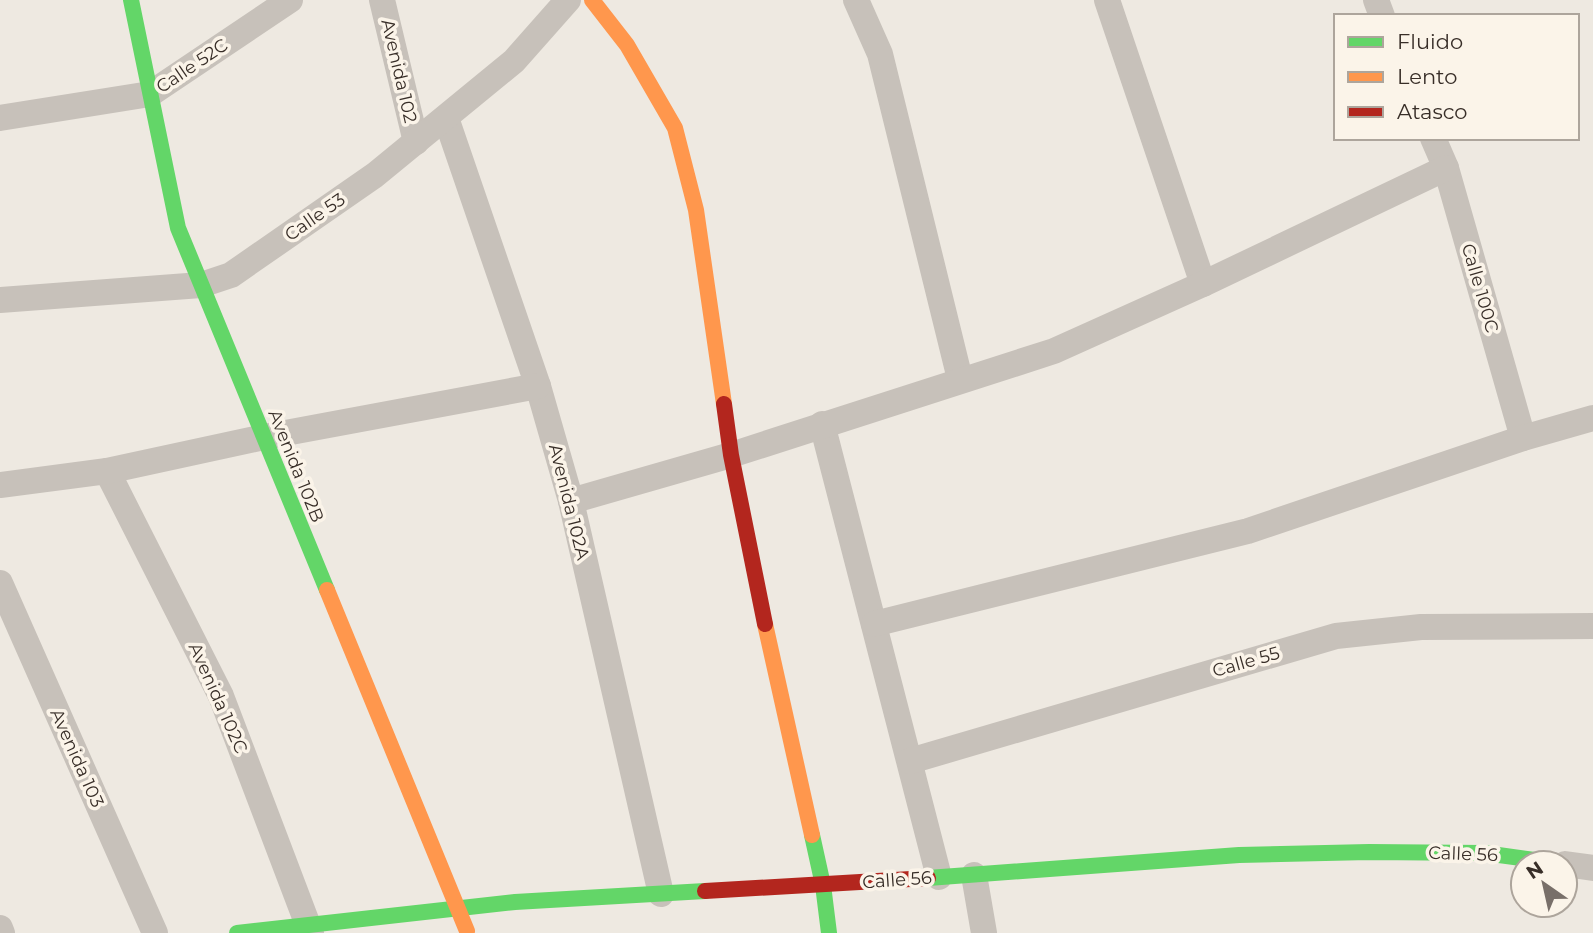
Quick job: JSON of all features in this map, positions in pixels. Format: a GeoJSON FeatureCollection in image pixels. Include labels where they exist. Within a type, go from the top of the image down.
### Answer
{"type":"FeatureCollection","features":[{"type":"Feature","properties":{"kind":"street","name":"Avenida 102B"},"geometry":{"type":"LineString","coordinates":[[131,0],[178,228],[467,933]]}},
{"type":"Feature","properties":{"kind":"street","name":"Calle 52C"},"geometry":{"type":"LineString","coordinates":[[0,118],[150,93],[290,0]]}},
{"type":"Feature","properties":{"kind":"street","name":"Avenida 102"},"geometry":{"type":"LineString","coordinates":[[382,0],[416,142]]}},
{"type":"Feature","properties":{"kind":"street","name":"Calle 53"},"geometry":{"type":"LineString","coordinates":[[0,300],[201,285],[231,275],[375,175],[446,118],[514,61],[568,0]]}},
{"type":"Feature","properties":{"kind":"street"},"geometry":{"type":"LineString","coordinates":[[592,0],[627,45],[676,128],[696,211],[730,455],[823,885],[830,933]]}},
{"type":"Feature","properties":{"kind":"street"},"geometry":{"type":"LineString","coordinates":[[856,0],[880,54],[960,379]]}},
{"type":"Feature","properties":{"kind":"street"},"geometry":{"type":"LineString","coordinates":[[1107,0],[1203,284]]}},
{"type":"Feature","properties":{"kind":"street","name":"Avenida 102A"},"geometry":{"type":"LineString","coordinates":[[446,118],[538,386],[571,501],[661,894]]}},
{"type":"Feature","properties":{"kind":"street","name":"Calle 100C"},"geometry":{"type":"LineString","coordinates":[[1434,140],[1446,168],[1523,438]]}},
{"type":"Feature","properties":{"kind":"street"},"geometry":{"type":"LineString","coordinates":[[571,501],[730,455],[1054,351],[1203,284],[1446,168]]}},
{"type":"Feature","properties":{"kind":"street"},"geometry":{"type":"LineString","coordinates":[[0,485],[107,471],[538,386]]}},
{"type":"Feature","properties":{"kind":"street"},"geometry":{"type":"LineString","coordinates":[[874,624],[1248,531],[1523,438],[1593,418]]}},
{"type":"Feature","properties":{"kind":"street"},"geometry":{"type":"LineString","coordinates":[[821,425],[939,877]]}},
{"type":"Feature","properties":{"kind":"street","name":"Avenida 102C"},"geometry":{"type":"LineString","coordinates":[[107,471],[221,696],[309,929]]}},
{"type":"Feature","properties":{"kind":"street","name":"Avenida 103"},"geometry":{"type":"LineString","coordinates":[[0,583],[155,933]]}},
{"type":"Feature","properties":{"kind":"street","name":"Calle 55"},"geometry":{"type":"LineString","coordinates":[[910,761],[1336,636],[1421,626],[1593,626]]}},
{"type":"Feature","properties":{"kind":"street","name":"Calle 56"},"geometry":{"type":"LineString","coordinates":[[237,933],[309,929],[515,902],[823,885],[1239,855],[1370,852],[1483,853],[1509,857]]}},
{"type":"Feature","properties":{"kind":"street"},"geometry":{"type":"LineString","coordinates":[[974,875],[984,933]]}},
{"type":"Feature","properties":{"kind":"street"},"geometry":{"type":"LineString","coordinates":[[0,928],[2,933]]}},
{"type":"Feature","properties":{"kind":"traffic: fast"},"geometry":{"type":"LineString","coordinates":[[131,0],[178,228],[327,590]]}},
{"type":"Feature","properties":{"kind":"traffic: fast"},"geometry":{"type":"LineString","coordinates":[[812,835],[823,885],[829,933]]}},
{"type":"Feature","properties":{"kind":"traffic: fast"},"geometry":{"type":"LineString","coordinates":[[928,878],[1239,855],[1369,852],[1484,853],[1509,856]]}},
{"type":"Feature","properties":{"kind":"traffic: fast"},"geometry":{"type":"LineString","coordinates":[[237,933],[515,902],[705,891]]}},
{"type":"Feature","properties":{"kind":"traffic: slow"},"geometry":{"type":"LineString","coordinates":[[592,0],[627,45],[675,128],[696,210],[724,404]]}},
{"type":"Feature","properties":{"kind":"traffic: slow"},"geometry":{"type":"LineString","coordinates":[[327,590],[467,931]]}},
{"type":"Feature","properties":{"kind":"traffic: slow"},"geometry":{"type":"LineString","coordinates":[[765,624],[812,835]]}},
{"type":"Feature","properties":{"kind":"traffic: jam"},"geometry":{"type":"LineString","coordinates":[[724,404],[731,455],[765,624]]}},
{"type":"Feature","properties":{"kind":"traffic: jam"},"geometry":{"type":"LineString","coordinates":[[705,891],[928,878]]}}]}
